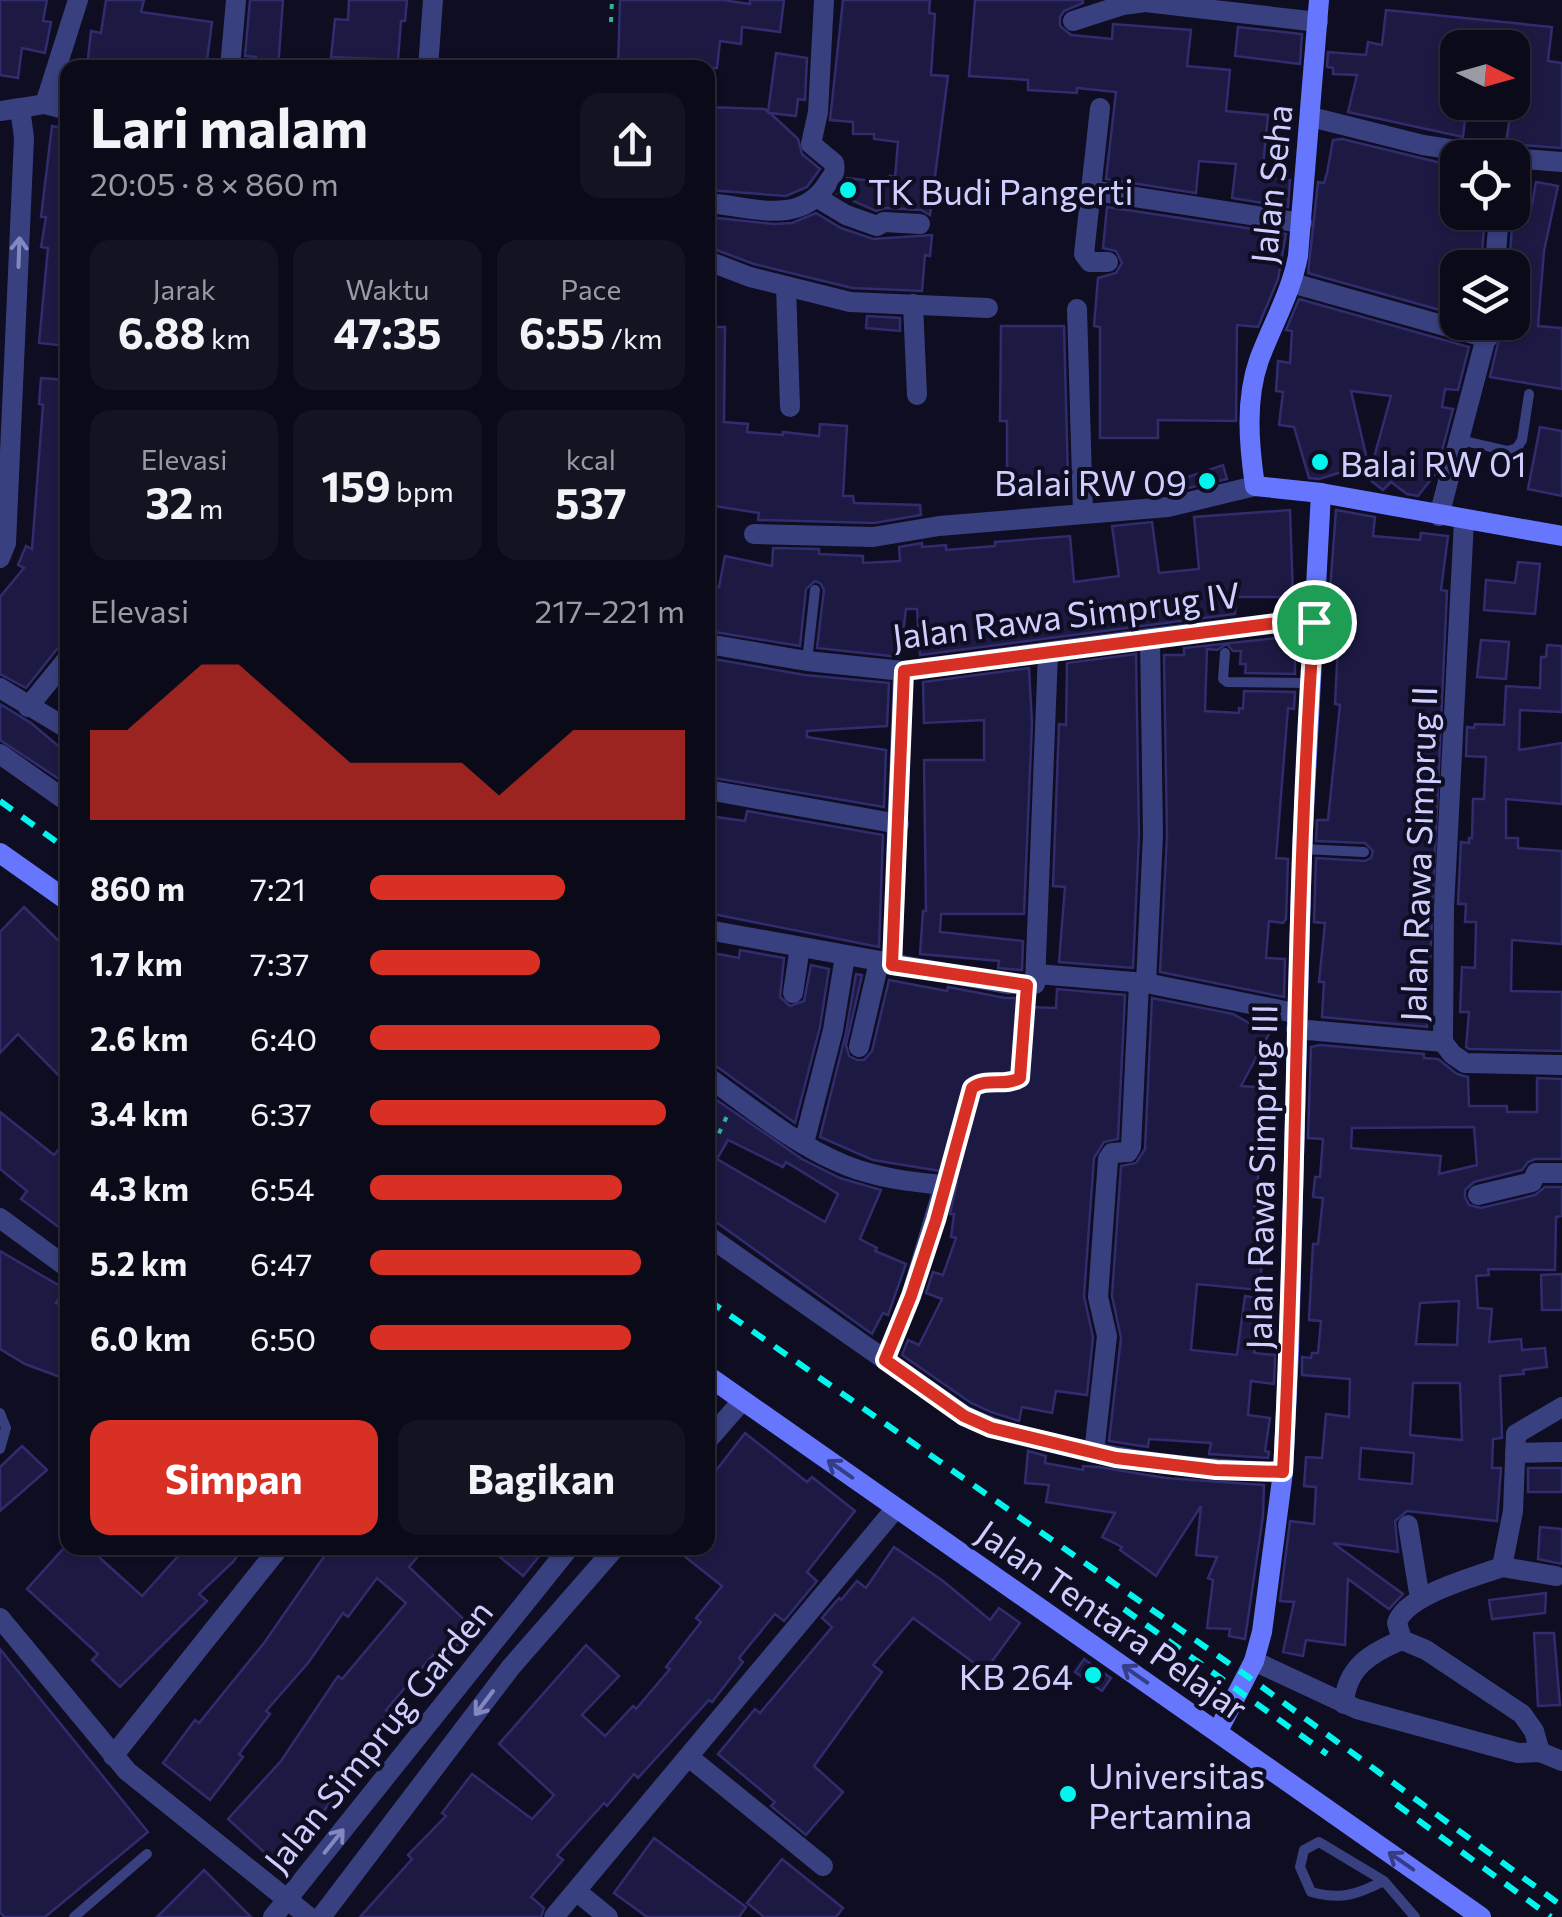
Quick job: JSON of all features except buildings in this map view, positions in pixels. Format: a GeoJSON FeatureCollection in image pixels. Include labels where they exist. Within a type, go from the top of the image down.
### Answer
{"type":"FeatureCollection","features":[{"type":"Feature","properties":{"kind":"street"},"geometry":{"type":"LineString","coordinates":[[45,104],[78,0]]}},
{"type":"Feature","properties":{"kind":"street"},"geometry":{"type":"LineString","coordinates":[[231,60],[236,0]]}},
{"type":"Feature","properties":{"kind":"street"},"geometry":{"type":"LineString","coordinates":[[429,60],[433,0]]}},
{"type":"Feature","properties":{"kind":"street"},"geometry":{"type":"LineString","coordinates":[[715,203],[792,212],[816,198],[835,172],[834,163],[810,144],[818,112],[824,0]]}},
{"type":"Feature","properties":{"kind":"street"},"geometry":{"type":"LineString","coordinates":[[1073,21],[1145,2],[1319,11]]}},
{"type":"Feature","properties":{"kind":"street","name":"Jalan Seha"},"geometry":{"type":"LineString","coordinates":[[1255,486],[1250,451],[1252,390],[1257,364],[1292,283],[1302,224],[1319,11]]}},
{"type":"Feature","properties":{"kind":"street"},"geometry":{"type":"LineString","coordinates":[[0,558],[6,544],[24,138],[10,110],[45,104],[60,108]]}},
{"type":"Feature","properties":{"kind":"street"},"geometry":{"type":"LineString","coordinates":[[1100,108],[1084,254],[1090,262],[1108,262]]}},
{"type":"Feature","properties":{"kind":"street"},"geometry":{"type":"LineString","coordinates":[[1311,117],[1440,147]]}},
{"type":"Feature","properties":{"kind":"street"},"geometry":{"type":"LineString","coordinates":[[1530,159],[1562,162]]}},
{"type":"Feature","properties":{"kind":"street"},"geometry":{"type":"LineString","coordinates":[[1090,190],[1302,224]]}},
{"type":"Feature","properties":{"kind":"street"},"geometry":{"type":"LineString","coordinates":[[816,198],[876,226],[884,222],[920,224]]}},
{"type":"Feature","properties":{"kind":"street"},"geometry":{"type":"LineString","coordinates":[[715,263],[850,302],[988,308]]}},
{"type":"Feature","properties":{"kind":"street"},"geometry":{"type":"LineString","coordinates":[[1292,283],[1440,318]]}},
{"type":"Feature","properties":{"kind":"street"},"geometry":{"type":"LineString","coordinates":[[786,286],[790,407]]}},
{"type":"Feature","properties":{"kind":"street"},"geometry":{"type":"LineString","coordinates":[[913,304],[918,394]]}},
{"type":"Feature","properties":{"kind":"street"},"geometry":{"type":"LineString","coordinates":[[1077,309],[1083,512]]}},
{"type":"Feature","properties":{"kind":"street"},"geometry":{"type":"LineString","coordinates":[[1439,516],[1486,340]]}},
{"type":"Feature","properties":{"kind":"street"},"geometry":{"type":"LineString","coordinates":[[754,534],[873,536],[939,526],[1168,507],[1255,486],[1562,536]]}},
{"type":"Feature","properties":{"kind":"street","name":"Jalan Rawa Simprug III"},"geometry":{"type":"LineString","coordinates":[[1218,1730],[1254,1661],[1264,1621],[1283,1472],[1302,849],[1321,494]]}},
{"type":"Feature","properties":{"kind":"street","name":"Jalan Rawa Simprug II"},"geometry":{"type":"LineString","coordinates":[[715,931],[885,964],[1032,980],[1143,983],[1296,1021],[1443,1042],[1444,908],[1464,521]]}},
{"type":"Feature","properties":{"kind":"street","name":"Jalan Rawa Simprug IV"},"geometry":{"type":"LineString","coordinates":[[715,645],[808,662],[904,671],[1150,638],[1314,622]]}},
{"type":"Feature","properties":{"kind":"street"},"geometry":{"type":"LineString","coordinates":[[1094,1454],[1107,1336],[1098,1297],[1108,1160],[1112,1153],[1128,1152],[1130,1147],[1143,983],[1153,835],[1150,638]]}},
{"type":"Feature","properties":{"kind":"street"},"geometry":{"type":"LineString","coordinates":[[1032,980],[1048,653]]}},
{"type":"Feature","properties":{"kind":"street"},"geometry":{"type":"LineString","coordinates":[[28,706],[60,668]]}},
{"type":"Feature","properties":{"kind":"street"},"geometry":{"type":"LineString","coordinates":[[859,1047],[885,964],[899,824],[904,671]]}},
{"type":"Feature","properties":{"kind":"street"},"geometry":{"type":"LineString","coordinates":[[0,688],[60,724]]}},
{"type":"Feature","properties":{"kind":"street"},"geometry":{"type":"LineString","coordinates":[[0,754],[60,796]]}},
{"type":"Feature","properties":{"kind":"street"},"geometry":{"type":"LineString","coordinates":[[715,791],[899,824]]}},
{"type":"Feature","properties":{"kind":"street"},"geometry":{"type":"LineString","coordinates":[[0,853],[60,894]]}},
{"type":"Feature","properties":{"kind":"street"},"geometry":{"type":"LineString","coordinates":[[793,993],[800,948]]}},
{"type":"Feature","properties":{"kind":"street"},"geometry":{"type":"LineString","coordinates":[[804,1143],[832,1030],[844,956]]}},
{"type":"Feature","properties":{"kind":"street"},"geometry":{"type":"LineString","coordinates":[[1443,1042],[1465,1063],[1562,1066]]}},
{"type":"Feature","properties":{"kind":"street"},"geometry":{"type":"LineString","coordinates":[[715,1082],[804,1143],[846,1165],[900,1181],[944,1185],[911,1296],[885,1360]]}},
{"type":"Feature","properties":{"kind":"street"},"geometry":{"type":"LineString","coordinates":[[1478,1195],[1532,1182],[1536,1173],[1562,1173]]}},
{"type":"Feature","properties":{"kind":"street"},"geometry":{"type":"LineString","coordinates":[[0,1218],[60,1262]]}},
{"type":"Feature","properties":{"kind":"street"},"geometry":{"type":"LineString","coordinates":[[715,1241],[964,1416],[991,1428],[1094,1454],[1216,1470],[1283,1472]]}},
{"type":"Feature","properties":{"kind":"street","name":"Jalan Tentara Pelajar"},"geometry":{"type":"LineString","coordinates":[[715,1384],[1218,1730],[1481,1917]]}},
{"type":"Feature","properties":{"kind":"street"},"geometry":{"type":"LineString","coordinates":[[715,1432],[742,1400]]}},
{"type":"Feature","properties":{"kind":"street"},"geometry":{"type":"LineString","coordinates":[[1502,1567],[1513,1512],[1518,1432],[1562,1407]]}},
{"type":"Feature","properties":{"kind":"street"},"geometry":{"type":"LineString","coordinates":[[1515,1454],[1562,1452]]}},
{"type":"Feature","properties":{"kind":"street"},"geometry":{"type":"LineString","coordinates":[[554,1917],[896,1508]]}},
{"type":"Feature","properties":{"kind":"street"},"geometry":{"type":"LineString","coordinates":[[1408,1525],[1420,1599]]}},
{"type":"Feature","properties":{"kind":"street"},"geometry":{"type":"LineString","coordinates":[[113,1756],[274,1555]]}},
{"type":"Feature","properties":{"kind":"street","name":"Jalan Simprug Garden"},"geometry":{"type":"LineString","coordinates":[[273,1917],[564,1555]]}},
{"type":"Feature","properties":{"kind":"street","name":"Jalan Simprug Garden"},"geometry":{"type":"LineString","coordinates":[[320,1917],[511,1668],[609,1555]]}},
{"type":"Feature","properties":{"kind":"street"},"geometry":{"type":"LineString","coordinates":[[1402,1640],[1399,1616],[1420,1599],[1502,1567],[1556,1576]]}},
{"type":"Feature","properties":{"kind":"street"},"geometry":{"type":"LineString","coordinates":[[535,1588],[560,1611]]}},
{"type":"Feature","properties":{"kind":"street"},"geometry":{"type":"LineString","coordinates":[[0,1618],[113,1756],[309,1917]]}},
{"type":"Feature","properties":{"kind":"street"},"geometry":{"type":"LineString","coordinates":[[1344,1704],[1348,1678],[1356,1668],[1383,1648],[1402,1640],[1426,1650],[1522,1714],[1534,1731],[1540,1752]]}},
{"type":"Feature","properties":{"kind":"street"},"geometry":{"type":"LineString","coordinates":[[488,1647],[511,1668]]}},
{"type":"Feature","properties":{"kind":"street"},"geometry":{"type":"LineString","coordinates":[[1254,1661],[1344,1704],[1480,1744],[1518,1753],[1540,1752],[1562,1761]]}},
{"type":"Feature","properties":{"kind":"street"},"geometry":{"type":"LineString","coordinates":[[690,1758],[823,1866]]}},
{"type":"Feature","properties":{"kind":"street"},"geometry":{"type":"LineString","coordinates":[[576,1891],[608,1917]]}},
{"type":"Feature","properties":{"kind":"lane"},"geometry":{"type":"LineString","coordinates":[[1460,440],[1508,451],[1518,448],[1529,394]]}},
{"type":"Feature","properties":{"kind":"lane"},"geometry":{"type":"LineString","coordinates":[[808,662],[815,590]]}},
{"type":"Feature","properties":{"kind":"lane"},"geometry":{"type":"LineString","coordinates":[[1226,654],[1223,679],[1227,682],[1310,683]]}},
{"type":"Feature","properties":{"kind":"lane"},"geometry":{"type":"LineString","coordinates":[[1302,849],[1364,852]]}},
{"type":"Feature","properties":{"kind":"lane"},"geometry":{"type":"LineString","coordinates":[[0,1413],[6,1428],[0,1449]]}},
{"type":"Feature","properties":{"kind":"lane"},"geometry":{"type":"LineString","coordinates":[[1384,1881],[1363,1892],[1334,1898],[1311,1892],[1300,1867],[1304,1850],[1319,1842],[1384,1881],[1415,1917]]}},
{"type":"Feature","properties":{"kind":"lane"},"geometry":{"type":"LineString","coordinates":[[74,1917],[147,1854]]}},
{"type":"Feature","properties":{"kind":"path"},"geometry":{"type":"LineString","coordinates":[[611,22],[612,0]]}},
{"type":"Feature","properties":{"kind":"path"},"geometry":{"type":"LineString","coordinates":[[944,1185],[972,1088],[981,1082],[1015,1082],[1020,1078],[1032,980]]}},
{"type":"Feature","properties":{"kind":"path"},"geometry":{"type":"LineString","coordinates":[[715,1143],[738,1099]]}},
{"type":"Feature","properties":{"kind":"railway"},"geometry":{"type":"LineString","coordinates":[[0,801],[60,844]]}},
{"type":"Feature","properties":{"kind":"railway"},"geometry":{"type":"LineString","coordinates":[[715,1305],[1247,1676],[1562,1906]]}},
{"type":"Feature","properties":{"kind":"railway"},"geometry":{"type":"LineString","coordinates":[[1124,1609],[1327,1754]]}},
{"type":"Feature","properties":{"kind":"railway"},"geometry":{"type":"LineString","coordinates":[[1396,1804],[1551,1917]]}},
{"type":"Feature","properties":{"kind":"place","name":"TK Budi Pangerti"},"geometry":{"type":"Point","coordinates":[848,190]}},
{"type":"Feature","properties":{"kind":"place","name":"Balai RW 01"},"geometry":{"type":"Point","coordinates":[1320,462]}},
{"type":"Feature","properties":{"kind":"place","name":"Balai RW 09"},"geometry":{"type":"Point","coordinates":[1207,481]}},
{"type":"Feature","properties":{"kind":"place","name":"KB 264"},"geometry":{"type":"Point","coordinates":[1093,1675]}},
{"type":"Feature","properties":{"kind":"place","name":"Universitas Pertamina"},"geometry":{"type":"Point","coordinates":[1068,1794]}},
{"type":"Feature","properties":{"kind":"route"},"geometry":{"type":"LineString","coordinates":[[1314,622],[1296,1013],[1283,1472],[1216,1470],[1116,1458],[991,1428],[964,1416],[885,1360],[936,1220],[972,1088],[981,1082],[1015,1082],[1020,1078],[1027,985],[892,965],[904,671],[1150,638],[1314,622]]}}]}
